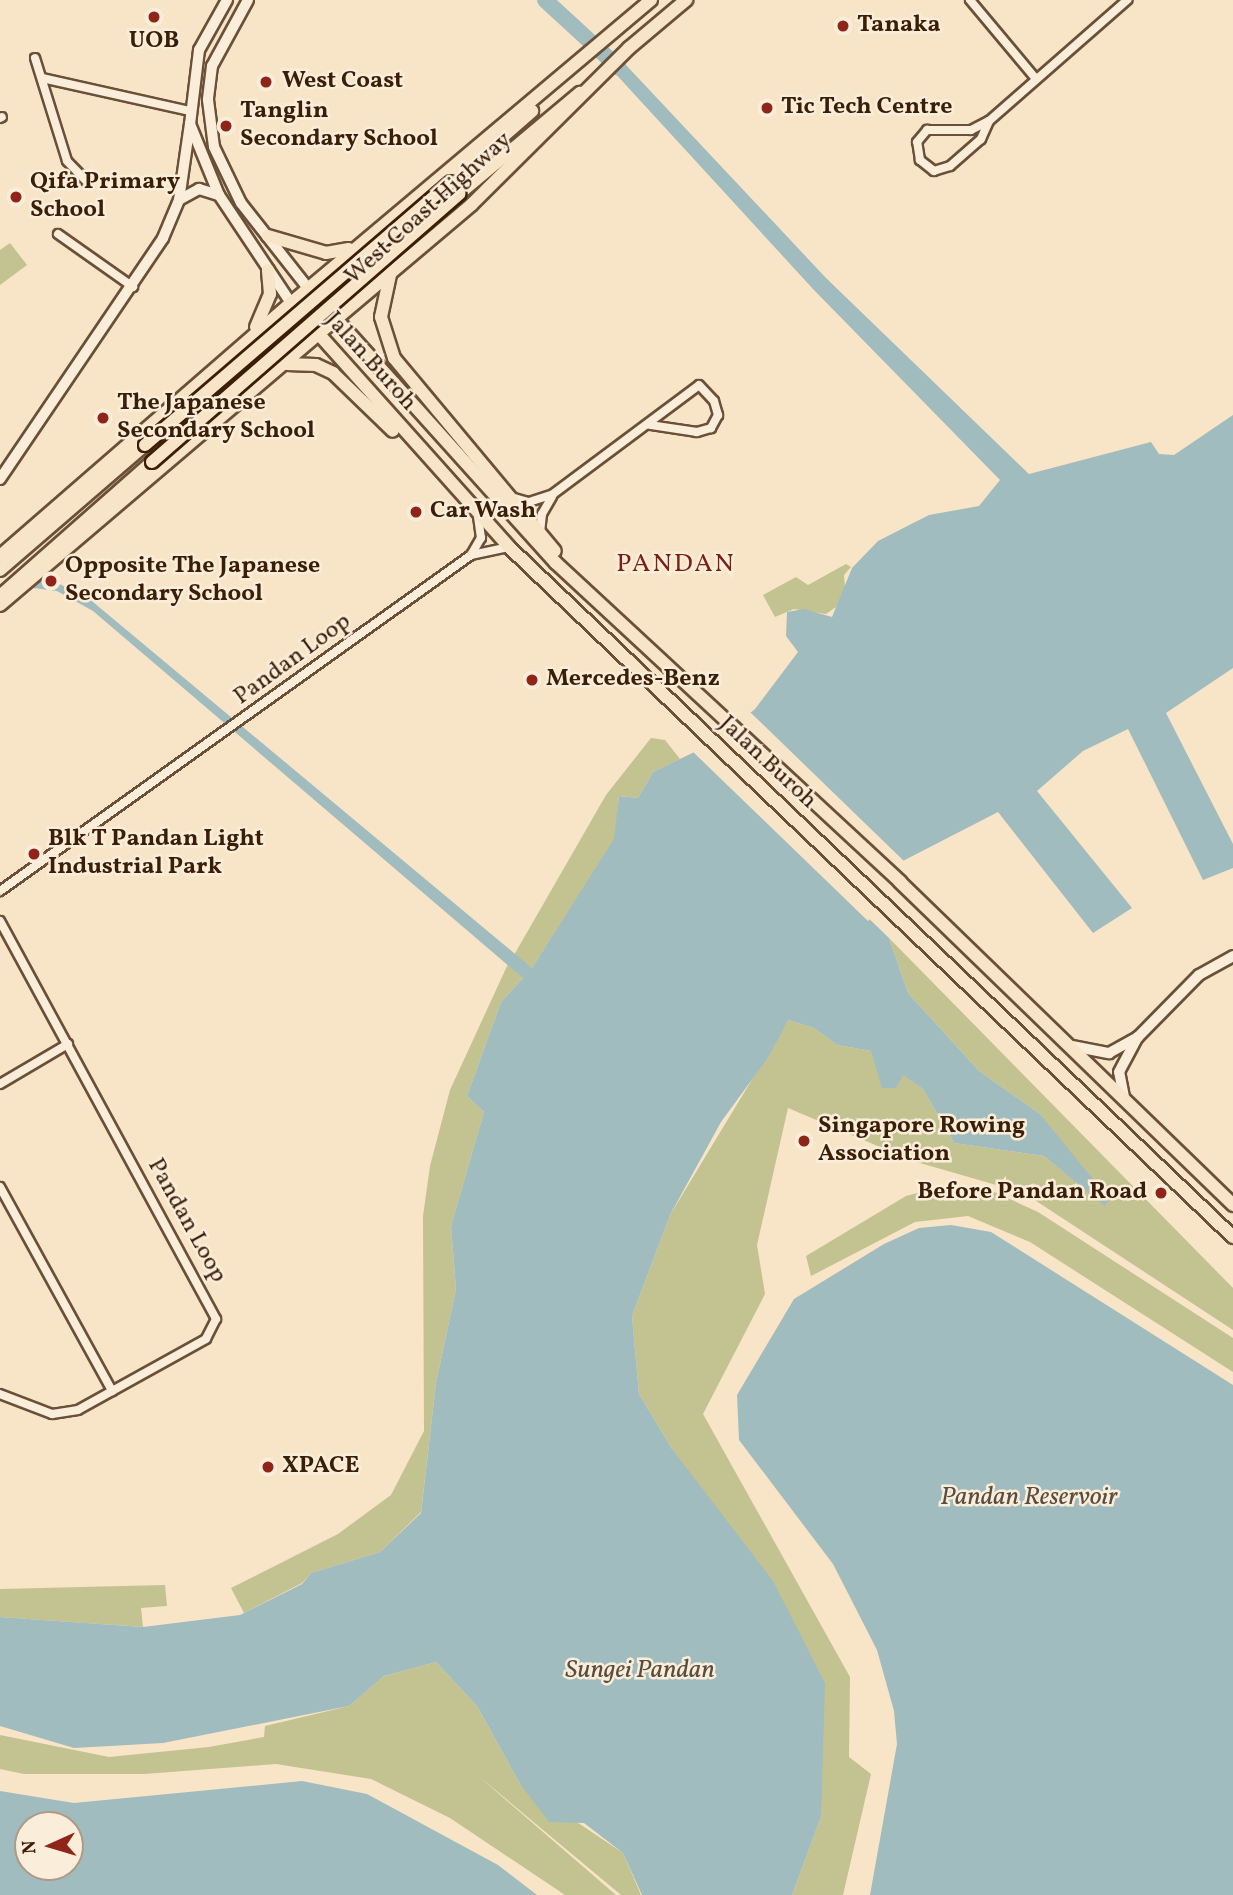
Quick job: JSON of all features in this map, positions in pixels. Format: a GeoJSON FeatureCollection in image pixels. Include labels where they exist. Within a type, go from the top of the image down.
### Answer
{"type":"FeatureCollection","features":[{"type":"Feature","properties":{"kind":"main road"},"geometry":{"type":"LineString","coordinates":[[227,0],[199,50],[190,124],[219,195],[291,303]]}},
{"type":"Feature","properties":{"kind":"main road"},"geometry":{"type":"LineString","coordinates":[[248,0],[212,66],[209,124],[221,169],[308,288]]}},
{"type":"Feature","properties":{"kind":"main road","name":"West Coast Highway"},"geometry":{"type":"LineString","coordinates":[[0,556],[350,249],[580,63],[651,0]]}},
{"type":"Feature","properties":{"kind":"main road","name":"West Coast Highway"},"geometry":{"type":"LineString","coordinates":[[0,605],[287,364],[316,336],[472,204],[629,48],[686,0]]}},
{"type":"Feature","properties":{"kind":"main road"},"geometry":{"type":"LineString","coordinates":[[0,570],[451,182],[580,63]]}},
{"type":"Feature","properties":{"kind":"main road"},"geometry":{"type":"LineString","coordinates":[[0,596],[565,101],[586,90]]}},
{"type":"Feature","properties":{"kind":"main road"},"geometry":{"type":"LineString","coordinates":[[268,236],[326,253],[350,249]]}},
{"type":"Feature","properties":{"kind":"main road"},"geometry":{"type":"LineString","coordinates":[[247,339],[262,319],[270,295],[268,271]]}},
{"type":"Feature","properties":{"kind":"main road"},"geometry":{"type":"LineString","coordinates":[[392,271],[381,317],[394,358],[558,555],[556,562]]}},
{"type":"Feature","properties":{"kind":"main road","name":"Jalan Buroh"},"geometry":{"type":"LineString","coordinates":[[308,288],[556,562],[900,882],[1233,1205]]}},
{"type":"Feature","properties":{"kind":"main road","name":"Jalan Buroh"},"geometry":{"type":"LineString","coordinates":[[291,303],[316,336],[509,547],[1233,1237]]}},
{"type":"Feature","properties":{"kind":"main road"},"geometry":{"type":"LineString","coordinates":[[287,364],[316,365],[333,373],[402,440],[419,447]]}},
{"type":"Feature","properties":{"kind":"street"},"geometry":{"type":"LineString","coordinates":[[970,0],[1037,79]]}},
{"type":"Feature","properties":{"kind":"street"},"geometry":{"type":"LineString","coordinates":[[989,121],[981,139],[950,166],[934,171],[920,160],[917,142],[927,130],[971,130],[989,121],[1127,0]]}},
{"type":"Feature","properties":{"kind":"street"},"geometry":{"type":"LineString","coordinates":[[35,58],[67,161],[86,180]]}},
{"type":"Feature","properties":{"kind":"street"},"geometry":{"type":"LineString","coordinates":[[42,78],[190,111]]}},
{"type":"Feature","properties":{"kind":"street"},"geometry":{"type":"LineString","coordinates":[[0,479],[133,287],[179,200],[190,124]]}},
{"type":"Feature","properties":{"kind":"street"},"geometry":{"type":"LineString","coordinates":[[179,200],[199,189],[219,195]]}},
{"type":"Feature","properties":{"kind":"street"},"geometry":{"type":"LineString","coordinates":[[58,234],[133,287]]}},
{"type":"Feature","properties":{"kind":"street"},"geometry":{"type":"LineString","coordinates":[[506,495],[528,502],[553,494],[650,425],[699,385],[714,401],[718,415],[711,428],[697,432],[650,425]]}},
{"type":"Feature","properties":{"kind":"street"},"geometry":{"type":"LineString","coordinates":[[540,533],[542,514],[553,494]]}},
{"type":"Feature","properties":{"kind":"street"},"geometry":{"type":"LineString","coordinates":[[471,555],[482,529],[476,510]]}},
{"type":"Feature","properties":{"kind":"street","name":"Pandan Loop"},"geometry":{"type":"LineString","coordinates":[[0,891],[471,555],[509,547]]}},
{"type":"Feature","properties":{"kind":"street","name":"Pandan Loop"},"geometry":{"type":"LineString","coordinates":[[0,921],[216,1319],[206,1339],[78,1410],[52,1414],[0,1394]]}},
{"type":"Feature","properties":{"kind":"street"},"geometry":{"type":"LineString","coordinates":[[1127,1104],[1119,1072],[1138,1037],[1199,975],[1233,956]]}},
{"type":"Feature","properties":{"kind":"street"},"geometry":{"type":"LineString","coordinates":[[1059,1039],[1085,1052],[1109,1053],[1138,1037]]}},
{"type":"Feature","properties":{"kind":"street"},"geometry":{"type":"LineString","coordinates":[[0,1084],[68,1044]]}},
{"type":"Feature","properties":{"kind":"street"},"geometry":{"type":"LineString","coordinates":[[0,1187],[112,1391]]}},
{"type":"Feature","properties":{"kind":"shaded area"},"geometry":{"type":"Polygon","coordinates":[[[10,243],[27,265],[0,285],[0,250],[10,243]]]}},
{"type":"Feature","properties":{"kind":"shaded area"},"geometry":{"type":"Polygon","coordinates":[[[846,564],[851,567],[844,575],[846,600],[826,614],[794,609],[775,617],[763,595],[796,577],[808,585],[846,564]]]}},
{"type":"Feature","properties":{"kind":"shaded area"},"geometry":{"type":"Polygon","coordinates":[[[651,738],[665,740],[680,759],[653,772],[638,798],[619,796],[615,839],[532,968],[514,955],[606,795],[651,738]]]}},
{"type":"Feature","properties":{"kind":"shaded area"},"geometry":{"type":"Polygon","coordinates":[[[889,938],[1233,1288],[1233,1330],[1024,1193],[913,1161],[788,1108],[757,1245],[765,1294],[703,1414],[850,1677],[849,1757],[871,1774],[843,1895],[792,1895],[821,1817],[672,1449],[639,1394],[632,1316],[670,1215],[788,1020],[814,1028],[837,1045],[871,1051],[923,1089],[954,1143],[1044,1156],[1105,1205],[1040,1114],[979,1071],[908,993],[889,938]]]}},
{"type":"Feature","properties":{"kind":"shaded area"},"geometry":{"type":"Polygon","coordinates":[[[508,964],[523,978],[501,1002],[467,1096],[484,1112],[451,1226],[456,1289],[436,1383],[421,1512],[380,1552],[311,1573],[302,1583],[244,1613],[231,1588],[338,1534],[391,1495],[424,1431],[423,1216],[430,1166],[450,1090],[508,964]]]}},
{"type":"Feature","properties":{"kind":"shaded area"},"geometry":{"type":"Polygon","coordinates":[[[937,1188],[992,1191],[1038,1212],[1233,1338],[1233,1372],[1030,1242],[968,1216],[915,1222],[811,1276],[806,1256],[906,1196],[937,1188]]]}},
{"type":"Feature","properties":{"kind":"shaded area"},"geometry":{"type":"Polygon","coordinates":[[[165,1585],[167,1606],[141,1608],[143,1627],[0,1617],[0,1589],[165,1585]]]}},
{"type":"Feature","properties":{"kind":"shaded area"},"geometry":{"type":"Polygon","coordinates":[[[436,1662],[477,1706],[520,1784],[623,1853],[641,1895],[621,1895],[476,1774],[616,1895],[565,1895],[450,1818],[371,1779],[276,1764],[144,1774],[24,1774],[0,1769],[0,1735],[109,1757],[209,1747],[264,1737],[265,1726],[349,1706],[384,1676],[436,1662]]]}},
{"type":"Feature","properties":{"kind":"water","name":"Sungei Pandan"},"geometry":{"type":"Polygon","coordinates":[[[625,64],[826,278],[1029,474],[1151,442],[1159,454],[1174,455],[1233,415],[1233,668],[1166,713],[1233,844],[1233,868],[1203,880],[1128,729],[1083,751],[1037,791],[1132,908],[1093,933],[998,812],[860,883],[859,909],[889,938],[908,993],[979,1071],[1040,1114],[1109,1199],[1105,1206],[1044,1156],[954,1143],[923,1089],[903,1075],[896,1088],[882,1088],[871,1051],[837,1045],[814,1028],[788,1020],[769,1056],[721,1122],[670,1215],[632,1316],[639,1394],[672,1449],[773,1581],[825,1683],[821,1817],[792,1895],[642,1895],[623,1853],[584,1823],[549,1822],[520,1784],[477,1706],[436,1662],[384,1676],[349,1706],[163,1743],[74,1748],[0,1726],[0,1617],[143,1627],[240,1615],[302,1584],[311,1573],[380,1552],[421,1513],[436,1383],[456,1289],[451,1226],[484,1112],[467,1096],[501,1002],[523,978],[93,611],[57,591],[25,587],[31,581],[55,582],[87,597],[532,968],[614,839],[619,796],[638,798],[653,772],[713,743],[755,709],[798,652],[786,636],[787,612],[804,609],[832,617],[852,568],[878,541],[929,515],[979,506],[1000,480],[813,289],[613,71],[625,64]]]}},
{"type":"Feature","properties":{"kind":"water","name":"Pandan Reservoir"},"geometry":{"type":"Polygon","coordinates":[[[951,1225],[991,1232],[1233,1385],[1233,1895],[870,1895],[897,1744],[894,1711],[877,1650],[833,1564],[739,1440],[737,1395],[794,1299],[884,1244],[919,1228],[951,1225]]]}},
{"type":"Feature","properties":{"kind":"water"},"geometry":{"type":"Polygon","coordinates":[[[302,1781],[367,1794],[498,1865],[537,1895],[0,1895],[0,1791],[74,1803],[302,1781]]]}},
{"type":"Feature","properties":{"kind":"pier"},"geometry":{"type":"Polygon","coordinates":[[[748,710],[906,863],[863,885],[863,908],[872,917],[868,921],[691,750],[748,710]]]}},
{"type":"Feature","properties":{"kind":"waterway"},"geometry":{"type":"LineString","coordinates":[[545,0],[619,68]]}},
{"type":"Feature","properties":{"kind":"place","name":"UOB"},"geometry":{"type":"Point","coordinates":[154,17]}},
{"type":"Feature","properties":{"kind":"place","name":"Tanaka"},"geometry":{"type":"Point","coordinates":[843,26]}},
{"type":"Feature","properties":{"kind":"place","name":"West Coast"},"geometry":{"type":"Point","coordinates":[266,82]}},
{"type":"Feature","properties":{"kind":"place","name":"Tic Tech Centre"},"geometry":{"type":"Point","coordinates":[767,108]}},
{"type":"Feature","properties":{"kind":"place","name":"Tanglin Secondary School"},"geometry":{"type":"Point","coordinates":[226,126]}},
{"type":"Feature","properties":{"kind":"place","name":"Qifa Primary School"},"geometry":{"type":"Point","coordinates":[16,197]}},
{"type":"Feature","properties":{"kind":"place","name":"The Japanese Secondary School"},"geometry":{"type":"Point","coordinates":[103,418]}},
{"type":"Feature","properties":{"kind":"place","name":"Car Wash"},"geometry":{"type":"Point","coordinates":[416,512]}},
{"type":"Feature","properties":{"kind":"place","name":"Opposite The Japanese Secondary School"},"geometry":{"type":"Point","coordinates":[51,581]}},
{"type":"Feature","properties":{"kind":"place","name":"Mercedes-Benz"},"geometry":{"type":"Point","coordinates":[532,680]}},
{"type":"Feature","properties":{"kind":"place","name":"Blk T Pandan Light Industrial Park"},"geometry":{"type":"Point","coordinates":[34,854]}},
{"type":"Feature","properties":{"kind":"place","name":"Singapore Rowing Association"},"geometry":{"type":"Point","coordinates":[804,1141]}},
{"type":"Feature","properties":{"kind":"place","name":"Before Pandan Road"},"geometry":{"type":"Point","coordinates":[1161,1193]}},
{"type":"Feature","properties":{"kind":"place","name":"XPACE"},"geometry":{"type":"Point","coordinates":[268,1467]}},
{"type":"Feature","properties":{"kind":"district","name":"PANDAN"},"geometry":{"type":"Point","coordinates":[676,565]}}]}
